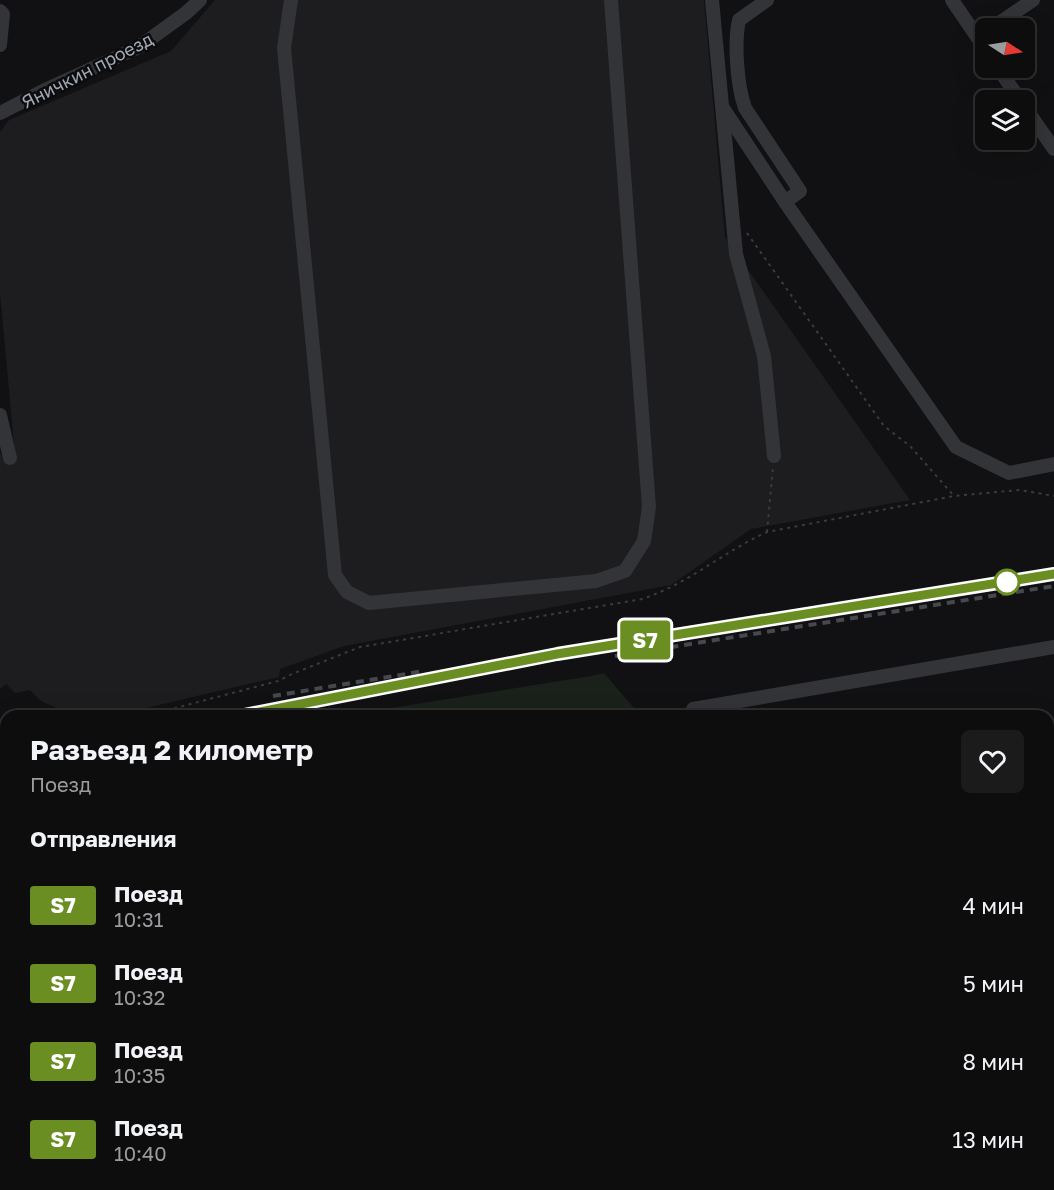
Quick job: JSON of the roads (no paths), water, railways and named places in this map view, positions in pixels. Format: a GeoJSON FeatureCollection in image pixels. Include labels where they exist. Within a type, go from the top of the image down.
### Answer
{"type":"FeatureCollection","features":[{"type":"Feature","properties":{"kind":"street","name":"Яничкин проезд"},"geometry":{"type":"LineString","coordinates":[[0,113],[139,47],[200,0]]}},
{"type":"Feature","properties":{"kind":"street"},"geometry":{"type":"LineString","coordinates":[[291,0],[284,48],[335,576],[346,592],[369,603],[596,581],[625,571],[644,541],[649,507],[611,0]]}},
{"type":"Feature","properties":{"kind":"street"},"geometry":{"type":"LineString","coordinates":[[712,0],[736,254],[764,356],[774,456]]}},
{"type":"Feature","properties":{"kind":"street"},"geometry":{"type":"LineString","coordinates":[[767,0],[739,20],[736,33],[741,97],[745,108],[800,191],[785,202]]}},
{"type":"Feature","properties":{"kind":"street"},"geometry":{"type":"LineString","coordinates":[[952,0],[975,30]]}},
{"type":"Feature","properties":{"kind":"street"},"geometry":{"type":"LineString","coordinates":[[1005,18],[1026,2]]}},
{"type":"Feature","properties":{"kind":"street"},"geometry":{"type":"LineString","coordinates":[[0,11],[3,14],[3,26],[0,45]]}},
{"type":"Feature","properties":{"kind":"street"},"geometry":{"type":"LineString","coordinates":[[722,106],[785,202],[956,447],[1009,473],[1054,464]]}},
{"type":"Feature","properties":{"kind":"street"},"geometry":{"type":"LineString","coordinates":[[1035,122],[1054,149]]}},
{"type":"Feature","properties":{"kind":"street"},"geometry":{"type":"LineString","coordinates":[[0,415],[10,458]]}},
{"type":"Feature","properties":{"kind":"street"},"geometry":{"type":"LineString","coordinates":[[693,709],[1054,647]]}},
{"type":"Feature","properties":{"kind":"railway"},"geometry":{"type":"LineString","coordinates":[[270,710],[557,654],[1054,574]]}},
{"type":"Feature","properties":{"kind":"railway"},"geometry":{"type":"LineString","coordinates":[[615,656],[1054,586]]}},
{"type":"Feature","properties":{"kind":"railway"},"geometry":{"type":"LineString","coordinates":[[273,696],[424,671]]}},
{"type":"Feature","properties":{"kind":"train","name":"S7"},"geometry":{"type":"LineString","coordinates":[[270,710],[557,654],[1054,574]]}}]}
